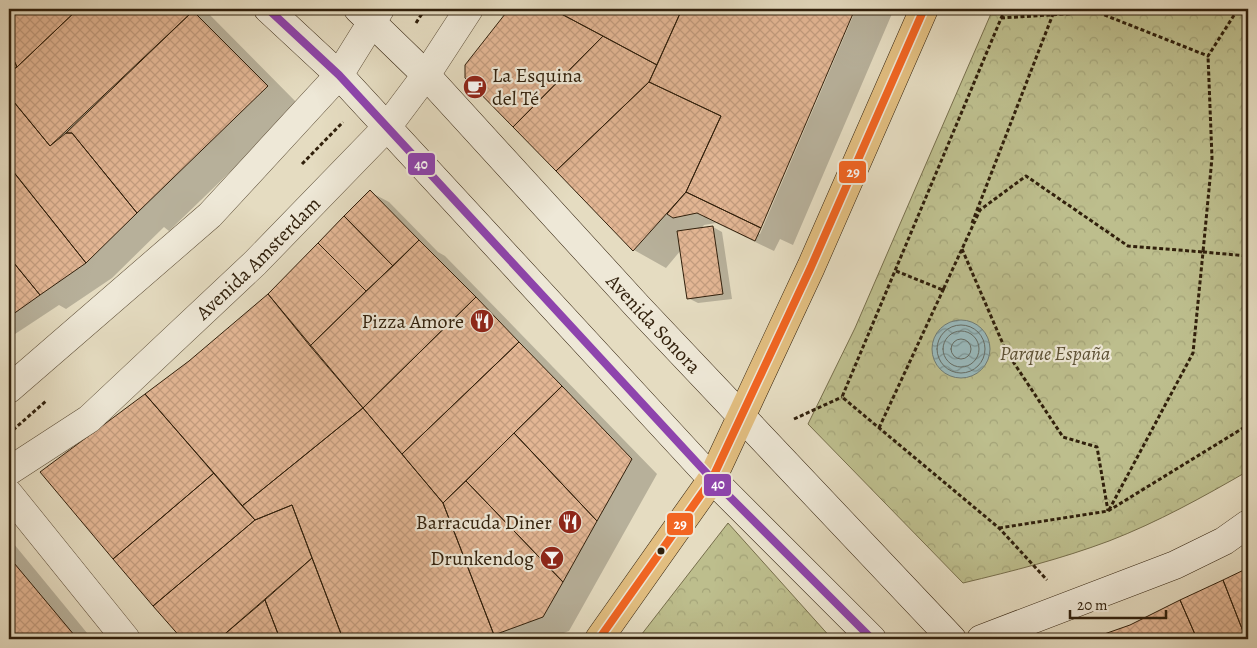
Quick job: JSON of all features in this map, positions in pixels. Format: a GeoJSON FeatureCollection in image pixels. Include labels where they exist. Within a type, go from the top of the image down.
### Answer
{"type":"FeatureCollection","features":[{"type":"Feature","properties":{"kind":"main road"},"geometry":{"type":"LineString","coordinates":[[268,9],[339,75],[712,479],[872,639]]}},
{"type":"Feature","properties":{"kind":"main road","name":"Avenida Amsterdam"},"geometry":{"type":"LineString","coordinates":[[9,472],[89,419],[255,263],[387,127],[426,75],[469,9]]}},
{"type":"Feature","properties":{"kind":"main road"},"geometry":{"type":"LineString","coordinates":[[599,639],[712,479],[811,267],[924,9]]}},
{"type":"Feature","properties":{"kind":"main road"},"geometry":{"type":"LineString","coordinates":[[9,389],[210,215],[339,75],[370,13]]}},
{"type":"Feature","properties":{"kind":"main road","name":"Avenida Sonora"},"geometry":{"type":"LineString","coordinates":[[370,13],[638,307],[952,639]]}},
{"type":"Feature","properties":{"kind":"main road"},"geometry":{"type":"LineString","coordinates":[[9,494],[126,639]]}},
{"type":"Feature","properties":{"kind":"main road"},"geometry":{"type":"LineString","coordinates":[[982,639],[1175,565],[1224,542],[1248,524]]}},
{"type":"Feature","properties":{"kind":"path"},"geometry":{"type":"LineString","coordinates":[[794,419],[842,397],[1005,9]]}},
{"type":"Feature","properties":{"kind":"path"},"geometry":{"type":"LineString","coordinates":[[879,428],[962,249],[1055,9]]}},
{"type":"Feature","properties":{"kind":"path"},"geometry":{"type":"LineString","coordinates":[[1108,511],[1193,353],[1212,158],[1208,56],[1238,9]]}},
{"type":"Feature","properties":{"kind":"path"},"geometry":{"type":"LineString","coordinates":[[1001,18],[1097,12],[1208,56]]}},
{"type":"Feature","properties":{"kind":"path"},"geometry":{"type":"LineString","coordinates":[[896,270],[943,290],[980,210],[1026,176],[1128,246],[1248,256]]}},
{"type":"Feature","properties":{"kind":"path"},"geometry":{"type":"LineString","coordinates":[[962,249],[1006,351],[1063,437],[1097,447],[1108,511]]}},
{"type":"Feature","properties":{"kind":"path"},"geometry":{"type":"LineString","coordinates":[[842,397],[999,528],[1070,605]]}},
{"type":"Feature","properties":{"kind":"path"},"geometry":{"type":"LineString","coordinates":[[999,528],[1108,511],[1248,425]]}},
{"type":"Feature","properties":{"kind":"green space","name":"Parque España"},"geometry":{"type":"Polygon","coordinates":[[[993,9],[1248,9],[1248,471],[1180,509],[1109,541],[1055,559],[963,583],[808,424],[855,328],[993,9]]]}},
{"type":"Feature","properties":{"kind":"green space"},"geometry":{"type":"Polygon","coordinates":[[[728,523],[832,639],[638,639],[728,523]]]}},
{"type":"Feature","properties":{"kind":"water"},"geometry":{"type":"Polygon","coordinates":[[[961,320],[972,322],[985,333],[990,349],[988,360],[977,373],[961,378],[950,376],[937,365],[932,349],[934,338],[945,325],[961,320]]]}},
{"type":"Feature","properties":{"kind":"building"},"geometry":{"type":"Polygon","coordinates":[[[9,9],[78,9],[17,67],[9,50],[9,9]]]}},
{"type":"Feature","properties":{"kind":"building"},"geometry":{"type":"Polygon","coordinates":[[[78,9],[191,9],[193,11],[50,146],[9,96],[9,72],[17,67],[78,9]]]}},
{"type":"Feature","properties":{"kind":"building"},"geometry":{"type":"Polygon","coordinates":[[[509,9],[552,9],[603,36],[513,127],[465,78],[465,65],[509,9]]]}},
{"type":"Feature","properties":{"kind":"building"},"geometry":{"type":"Polygon","coordinates":[[[552,9],[682,9],[657,65],[552,9]]]}},
{"type":"Feature","properties":{"kind":"building"},"geometry":{"type":"Polygon","coordinates":[[[682,9],[855,9],[761,228],[686,192],[721,116],[649,82],[682,9]]]}},
{"type":"Feature","properties":{"kind":"building"},"geometry":{"type":"Polygon","coordinates":[[[193,11],[268,86],[137,213],[72,133],[66,133],[193,11]]]}},
{"type":"Feature","properties":{"kind":"building"},"geometry":{"type":"Polygon","coordinates":[[[603,36],[657,65],[649,82],[556,171],[513,127],[603,36]]]}},
{"type":"Feature","properties":{"kind":"building"},"geometry":{"type":"Polygon","coordinates":[[[9,50],[17,67],[9,72],[9,50]]]}},
{"type":"Feature","properties":{"kind":"building"},"geometry":{"type":"Polygon","coordinates":[[[649,82],[721,116],[686,192],[633,251],[556,171],[649,82]]]}},
{"type":"Feature","properties":{"kind":"building"},"geometry":{"type":"Polygon","coordinates":[[[9,96],[50,146],[66,133],[72,133],[137,213],[86,263],[9,166],[9,96]]]}},
{"type":"Feature","properties":{"kind":"building"},"geometry":{"type":"Polygon","coordinates":[[[15,174],[86,263],[40,295],[9,257],[9,179],[15,174]]]}},
{"type":"Feature","properties":{"kind":"building"},"geometry":{"type":"Polygon","coordinates":[[[370,190],[419,240],[393,266],[344,216],[370,190]]]}},
{"type":"Feature","properties":{"kind":"building"},"geometry":{"type":"Polygon","coordinates":[[[686,192],[761,228],[755,241],[697,213],[673,218],[667,214],[686,192]]]}},
{"type":"Feature","properties":{"kind":"building"},"geometry":{"type":"Polygon","coordinates":[[[344,216],[393,266],[366,291],[318,243],[344,216]]]}},
{"type":"Feature","properties":{"kind":"building"},"geometry":{"type":"Polygon","coordinates":[[[713,226],[723,294],[687,299],[677,231],[713,226]]]}},
{"type":"Feature","properties":{"kind":"building"},"geometry":{"type":"Polygon","coordinates":[[[419,240],[476,297],[363,408],[310,346],[419,240]]]}},
{"type":"Feature","properties":{"kind":"building"},"geometry":{"type":"Polygon","coordinates":[[[318,243],[366,291],[310,346],[268,294],[318,243]]]}},
{"type":"Feature","properties":{"kind":"building"},"geometry":{"type":"Polygon","coordinates":[[[9,257],[40,295],[9,317],[9,257]]]}},
{"type":"Feature","properties":{"kind":"building"},"geometry":{"type":"Polygon","coordinates":[[[268,294],[363,408],[242,506],[145,394],[189,361],[268,294]]]}},
{"type":"Feature","properties":{"kind":"building"},"geometry":{"type":"Polygon","coordinates":[[[476,297],[519,342],[402,454],[363,408],[476,297]]]}},
{"type":"Feature","properties":{"kind":"building"},"geometry":{"type":"Polygon","coordinates":[[[519,342],[562,386],[443,503],[402,454],[519,342]]]}},
{"type":"Feature","properties":{"kind":"building"},"geometry":{"type":"Polygon","coordinates":[[[562,386],[632,459],[597,521],[514,433],[562,386]]]}},
{"type":"Feature","properties":{"kind":"building"},"geometry":{"type":"Polygon","coordinates":[[[145,394],[214,473],[113,559],[40,472],[145,394]]]}},
{"type":"Feature","properties":{"kind":"building"},"geometry":{"type":"Polygon","coordinates":[[[363,408],[443,503],[494,635],[483,639],[343,639],[292,505],[255,520],[242,506],[363,408]]]}},
{"type":"Feature","properties":{"kind":"building"},"geometry":{"type":"Polygon","coordinates":[[[514,433],[597,521],[563,582],[466,481],[514,433]]]}},
{"type":"Feature","properties":{"kind":"building"},"geometry":{"type":"Polygon","coordinates":[[[214,473],[255,520],[153,606],[113,559],[214,473]]]}},
{"type":"Feature","properties":{"kind":"building"},"geometry":{"type":"Polygon","coordinates":[[[466,481],[563,582],[543,617],[494,635],[443,503],[466,481]]]}},
{"type":"Feature","properties":{"kind":"building"},"geometry":{"type":"Polygon","coordinates":[[[292,505],[312,558],[219,639],[182,639],[153,606],[255,520],[292,505]]]}},
{"type":"Feature","properties":{"kind":"building"},"geometry":{"type":"Polygon","coordinates":[[[9,557],[75,636],[71,639],[9,639],[9,557]]]}},
{"type":"Feature","properties":{"kind":"building"},"geometry":{"type":"Polygon","coordinates":[[[312,558],[343,639],[280,639],[265,600],[312,558]]]}},
{"type":"Feature","properties":{"kind":"building"},"geometry":{"type":"Polygon","coordinates":[[[1248,568],[1248,639],[1246,639],[1223,580],[1248,568]]]}},
{"type":"Feature","properties":{"kind":"building"},"geometry":{"type":"Polygon","coordinates":[[[1223,580],[1246,639],[1197,639],[1180,600],[1223,580]]]}},
{"type":"Feature","properties":{"kind":"building"},"geometry":{"type":"Polygon","coordinates":[[[265,600],[280,639],[219,639],[265,600]]]}},
{"type":"Feature","properties":{"kind":"building"},"geometry":{"type":"Polygon","coordinates":[[[1180,600],[1197,639],[1090,639],[1130,625],[1180,600]]]}},
{"type":"Feature","properties":{"kind":"transit line","name":"40"},"geometry":{"type":"LineString","coordinates":[[268,9],[339,75],[712,479],[872,639]]}},
{"type":"Feature","properties":{"kind":"transit line","name":"29"},"geometry":{"type":"LineString","coordinates":[[599,639],[712,479],[811,267],[924,9]]}},
{"type":"Feature","properties":{"kind":"place","name":"La Esquina del Té"},"geometry":{"type":"Point","coordinates":[475,87]}},
{"type":"Feature","properties":{"kind":"place","name":"Pizza Amore"},"geometry":{"type":"Point","coordinates":[482,321]}},
{"type":"Feature","properties":{"kind":"place","name":"Barracuda Diner"},"geometry":{"type":"Point","coordinates":[570,522]}},
{"type":"Feature","properties":{"kind":"place","name":"Drunkendog"},"geometry":{"type":"Point","coordinates":[552,558]}}]}
